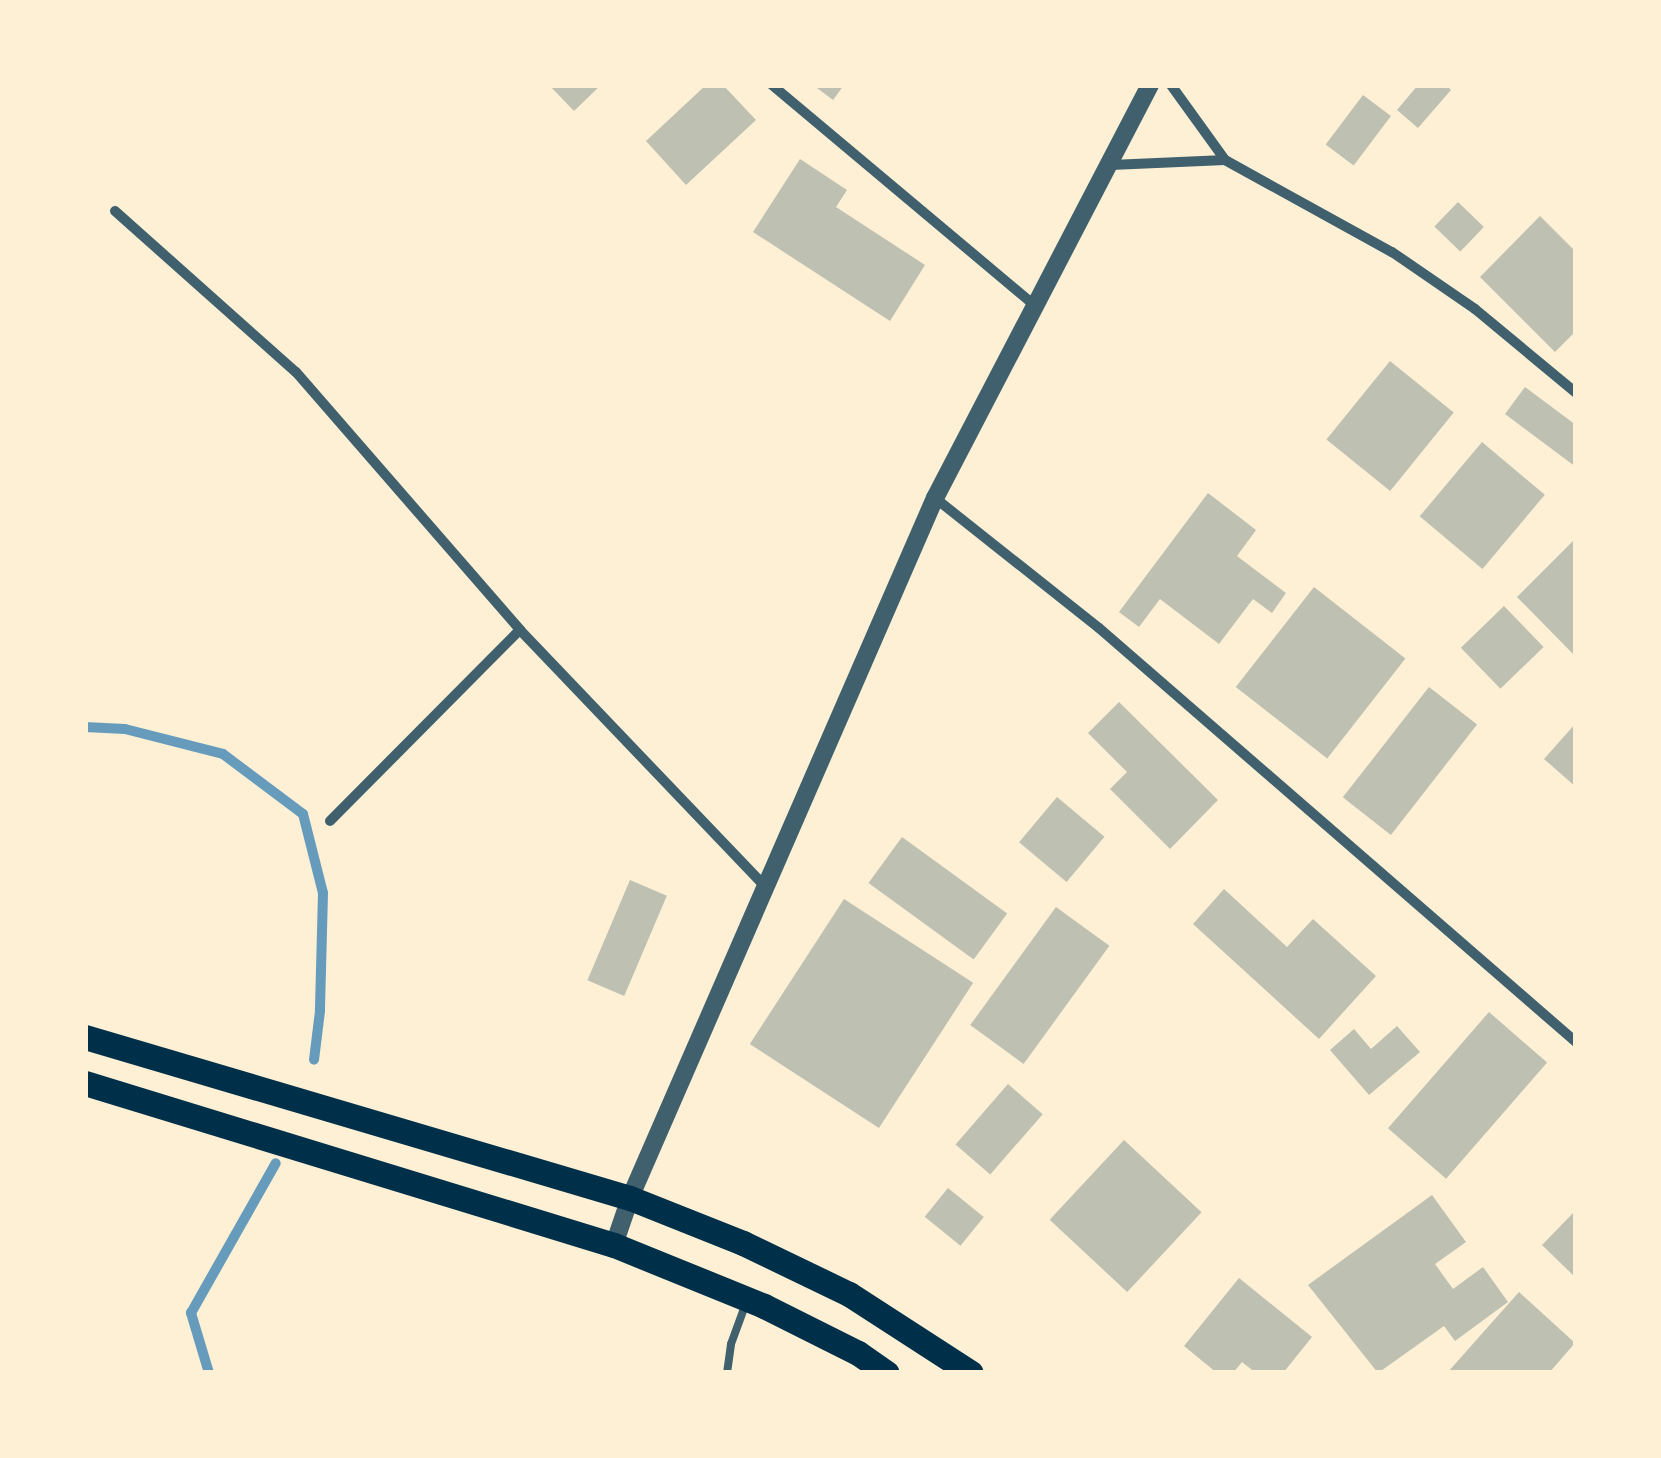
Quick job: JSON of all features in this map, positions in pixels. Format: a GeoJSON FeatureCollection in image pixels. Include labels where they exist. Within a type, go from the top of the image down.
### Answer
{"type":"FeatureCollection","features":[{"type":"Feature","properties":{"kind":"main road"},"geometry":{"type":"LineString","coordinates":[[85,1037],[630,1198],[743,1243],[849,1294],[972,1373]]}},
{"type":"Feature","properties":{"kind":"main road"},"geometry":{"type":"LineString","coordinates":[[85,1083],[614,1245],[748,1299],[858,1353],[887,1373]]}},
{"type":"Feature","properties":{"kind":"street"},"geometry":{"type":"LineString","coordinates":[[772,85],[1035,306]]}},
{"type":"Feature","properties":{"kind":"street"},"geometry":{"type":"LineString","coordinates":[[614,1245],[630,1198],[935,498],[1150,85]]}},
{"type":"Feature","properties":{"kind":"street"},"geometry":{"type":"LineString","coordinates":[[1171,85],[1225,160],[1392,252],[1475,309],[1576,393]]}},
{"type":"Feature","properties":{"kind":"street"},"geometry":{"type":"LineString","coordinates":[[1111,165],[1225,160]]}},
{"type":"Feature","properties":{"kind":"street"},"geometry":{"type":"LineString","coordinates":[[115,211],[296,372],[520,630],[765,886]]}},
{"type":"Feature","properties":{"kind":"street"},"geometry":{"type":"LineString","coordinates":[[935,498],[1099,628],[1576,1042]]}},
{"type":"Feature","properties":{"kind":"street"},"geometry":{"type":"LineString","coordinates":[[330,821],[520,630]]}},
{"type":"Feature","properties":{"kind":"lane"},"geometry":{"type":"LineString","coordinates":[[727,1373],[731,1344],[748,1299]]}},
{"type":"Feature","properties":{"kind":"building"},"geometry":{"type":"Polygon","coordinates":[[[549,85],[601,85],[574,111],[549,85]]]}},
{"type":"Feature","properties":{"kind":"building"},"geometry":{"type":"Polygon","coordinates":[[[706,85],[723,85],[756,120],[686,185],[646,141],[706,85]]]}},
{"type":"Feature","properties":{"kind":"building"},"geometry":{"type":"Polygon","coordinates":[[[813,85],[844,85],[833,100],[813,85]]]}},
{"type":"Feature","properties":{"kind":"building"},"geometry":{"type":"Polygon","coordinates":[[[1418,85],[1446,85],[1451,90],[1418,128],[1397,110],[1418,85]]]}},
{"type":"Feature","properties":{"kind":"building"},"geometry":{"type":"Polygon","coordinates":[[[1363,95],[1391,116],[1354,166],[1326,145],[1363,95]]]}},
{"type":"Feature","properties":{"kind":"building"},"geometry":{"type":"Polygon","coordinates":[[[800,159],[847,190],[836,207],[925,265],[890,321],[753,232],[800,159]]]}},
{"type":"Feature","properties":{"kind":"building"},"geometry":{"type":"Polygon","coordinates":[[[1458,202],[1484,227],[1460,251],[1434,226],[1458,202]]]}},
{"type":"Feature","properties":{"kind":"building"},"geometry":{"type":"Polygon","coordinates":[[[1540,216],[1576,252],[1576,331],[1555,352],[1480,277],[1540,216]]]}},
{"type":"Feature","properties":{"kind":"building"},"geometry":{"type":"Polygon","coordinates":[[[1390,361],[1454,413],[1390,491],[1326,439],[1390,361]]]}},
{"type":"Feature","properties":{"kind":"building"},"geometry":{"type":"Polygon","coordinates":[[[1525,387],[1576,425],[1576,467],[1505,414],[1525,387]]]}},
{"type":"Feature","properties":{"kind":"building"},"geometry":{"type":"Polygon","coordinates":[[[1482,442],[1545,495],[1482,569],[1420,516],[1482,442]]]}},
{"type":"Feature","properties":{"kind":"building"},"geometry":{"type":"Polygon","coordinates":[[[1208,493],[1256,530],[1237,556],[1286,593],[1272,613],[1253,599],[1219,644],[1160,599],[1139,627],[1119,612],[1208,493]]]}},
{"type":"Feature","properties":{"kind":"building"},"geometry":{"type":"Polygon","coordinates":[[[1576,538],[1576,657],[1517,597],[1576,538]]]}},
{"type":"Feature","properties":{"kind":"building"},"geometry":{"type":"Polygon","coordinates":[[[1314,587],[1405,658],[1327,758],[1236,687],[1314,587]]]}},
{"type":"Feature","properties":{"kind":"building"},"geometry":{"type":"Polygon","coordinates":[[[1504,606],[1544,647],[1500,689],[1461,648],[1504,606]]]}},
{"type":"Feature","properties":{"kind":"building"},"geometry":{"type":"Polygon","coordinates":[[[1429,687],[1477,725],[1391,835],[1343,797],[1429,687]]]}},
{"type":"Feature","properties":{"kind":"building"},"geometry":{"type":"Polygon","coordinates":[[[1119,702],[1218,800],[1170,849],[1110,789],[1127,772],[1088,733],[1119,702]]]}},
{"type":"Feature","properties":{"kind":"building"},"geometry":{"type":"Polygon","coordinates":[[[1576,723],[1576,787],[1544,759],[1576,723]]]}},
{"type":"Feature","properties":{"kind":"building"},"geometry":{"type":"Polygon","coordinates":[[[1057,797],[1104,837],[1067,882],[1019,842],[1057,797]]]}},
{"type":"Feature","properties":{"kind":"building"},"geometry":{"type":"Polygon","coordinates":[[[902,837],[1007,913],[974,960],[868,883],[902,837]]]}},
{"type":"Feature","properties":{"kind":"building"},"geometry":{"type":"Polygon","coordinates":[[[630,880],[667,896],[624,996],[587,980],[630,880]]]}},
{"type":"Feature","properties":{"kind":"building"},"geometry":{"type":"Polygon","coordinates":[[[1224,889],[1287,947],[1313,919],[1376,976],[1319,1039],[1193,924],[1224,889]]]}},
{"type":"Feature","properties":{"kind":"building"},"geometry":{"type":"Polygon","coordinates":[[[844,899],[973,983],[879,1128],[750,1044],[844,899]]]}},
{"type":"Feature","properties":{"kind":"building"},"geometry":{"type":"Polygon","coordinates":[[[1056,907],[1109,946],[1024,1064],[970,1025],[1056,907]]]}},
{"type":"Feature","properties":{"kind":"building"},"geometry":{"type":"Polygon","coordinates":[[[1489,1012],[1547,1063],[1446,1179],[1388,1128],[1489,1012]]]}},
{"type":"Feature","properties":{"kind":"building"},"geometry":{"type":"Polygon","coordinates":[[[1397,1026],[1420,1052],[1369,1095],[1330,1050],[1354,1029],[1371,1049],[1397,1026]]]}},
{"type":"Feature","properties":{"kind":"building"},"geometry":{"type":"Polygon","coordinates":[[[1008,1084],[1043,1114],[990,1175],[956,1144],[1008,1084]]]}},
{"type":"Feature","properties":{"kind":"building"},"geometry":{"type":"Polygon","coordinates":[[[1124,1140],[1202,1212],[1127,1292],[1050,1220],[1124,1140]]]}},
{"type":"Feature","properties":{"kind":"building"},"geometry":{"type":"Polygon","coordinates":[[[948,1188],[984,1217],[960,1246],[925,1217],[948,1188]]]}},
{"type":"Feature","properties":{"kind":"building"},"geometry":{"type":"Polygon","coordinates":[[[1432,1195],[1466,1242],[1435,1264],[1453,1289],[1483,1267],[1508,1302],[1455,1341],[1444,1326],[1378,1373],[1308,1285],[1432,1195]]]}},
{"type":"Feature","properties":{"kind":"building"},"geometry":{"type":"Polygon","coordinates":[[[1576,1210],[1576,1278],[1542,1245],[1576,1210]]]}},
{"type":"Feature","properties":{"kind":"building"},"geometry":{"type":"Polygon","coordinates":[[[1239,1278],[1312,1337],[1283,1373],[1256,1373],[1242,1362],[1233,1373],[1217,1373],[1184,1346],[1239,1278]]]}},
{"type":"Feature","properties":{"kind":"building"},"geometry":{"type":"Polygon","coordinates":[[[1519,1292],[1575,1343],[1549,1373],[1447,1373],[1519,1292]]]}},
{"type":"Feature","properties":{"kind":"waterway"},"geometry":{"type":"LineString","coordinates":[[85,727],[125,729],[223,754],[303,814],[323,893],[320,1011],[314,1060]]}},
{"type":"Feature","properties":{"kind":"waterway"},"geometry":{"type":"LineString","coordinates":[[209,1373],[191,1313],[276,1163]]}}]}
